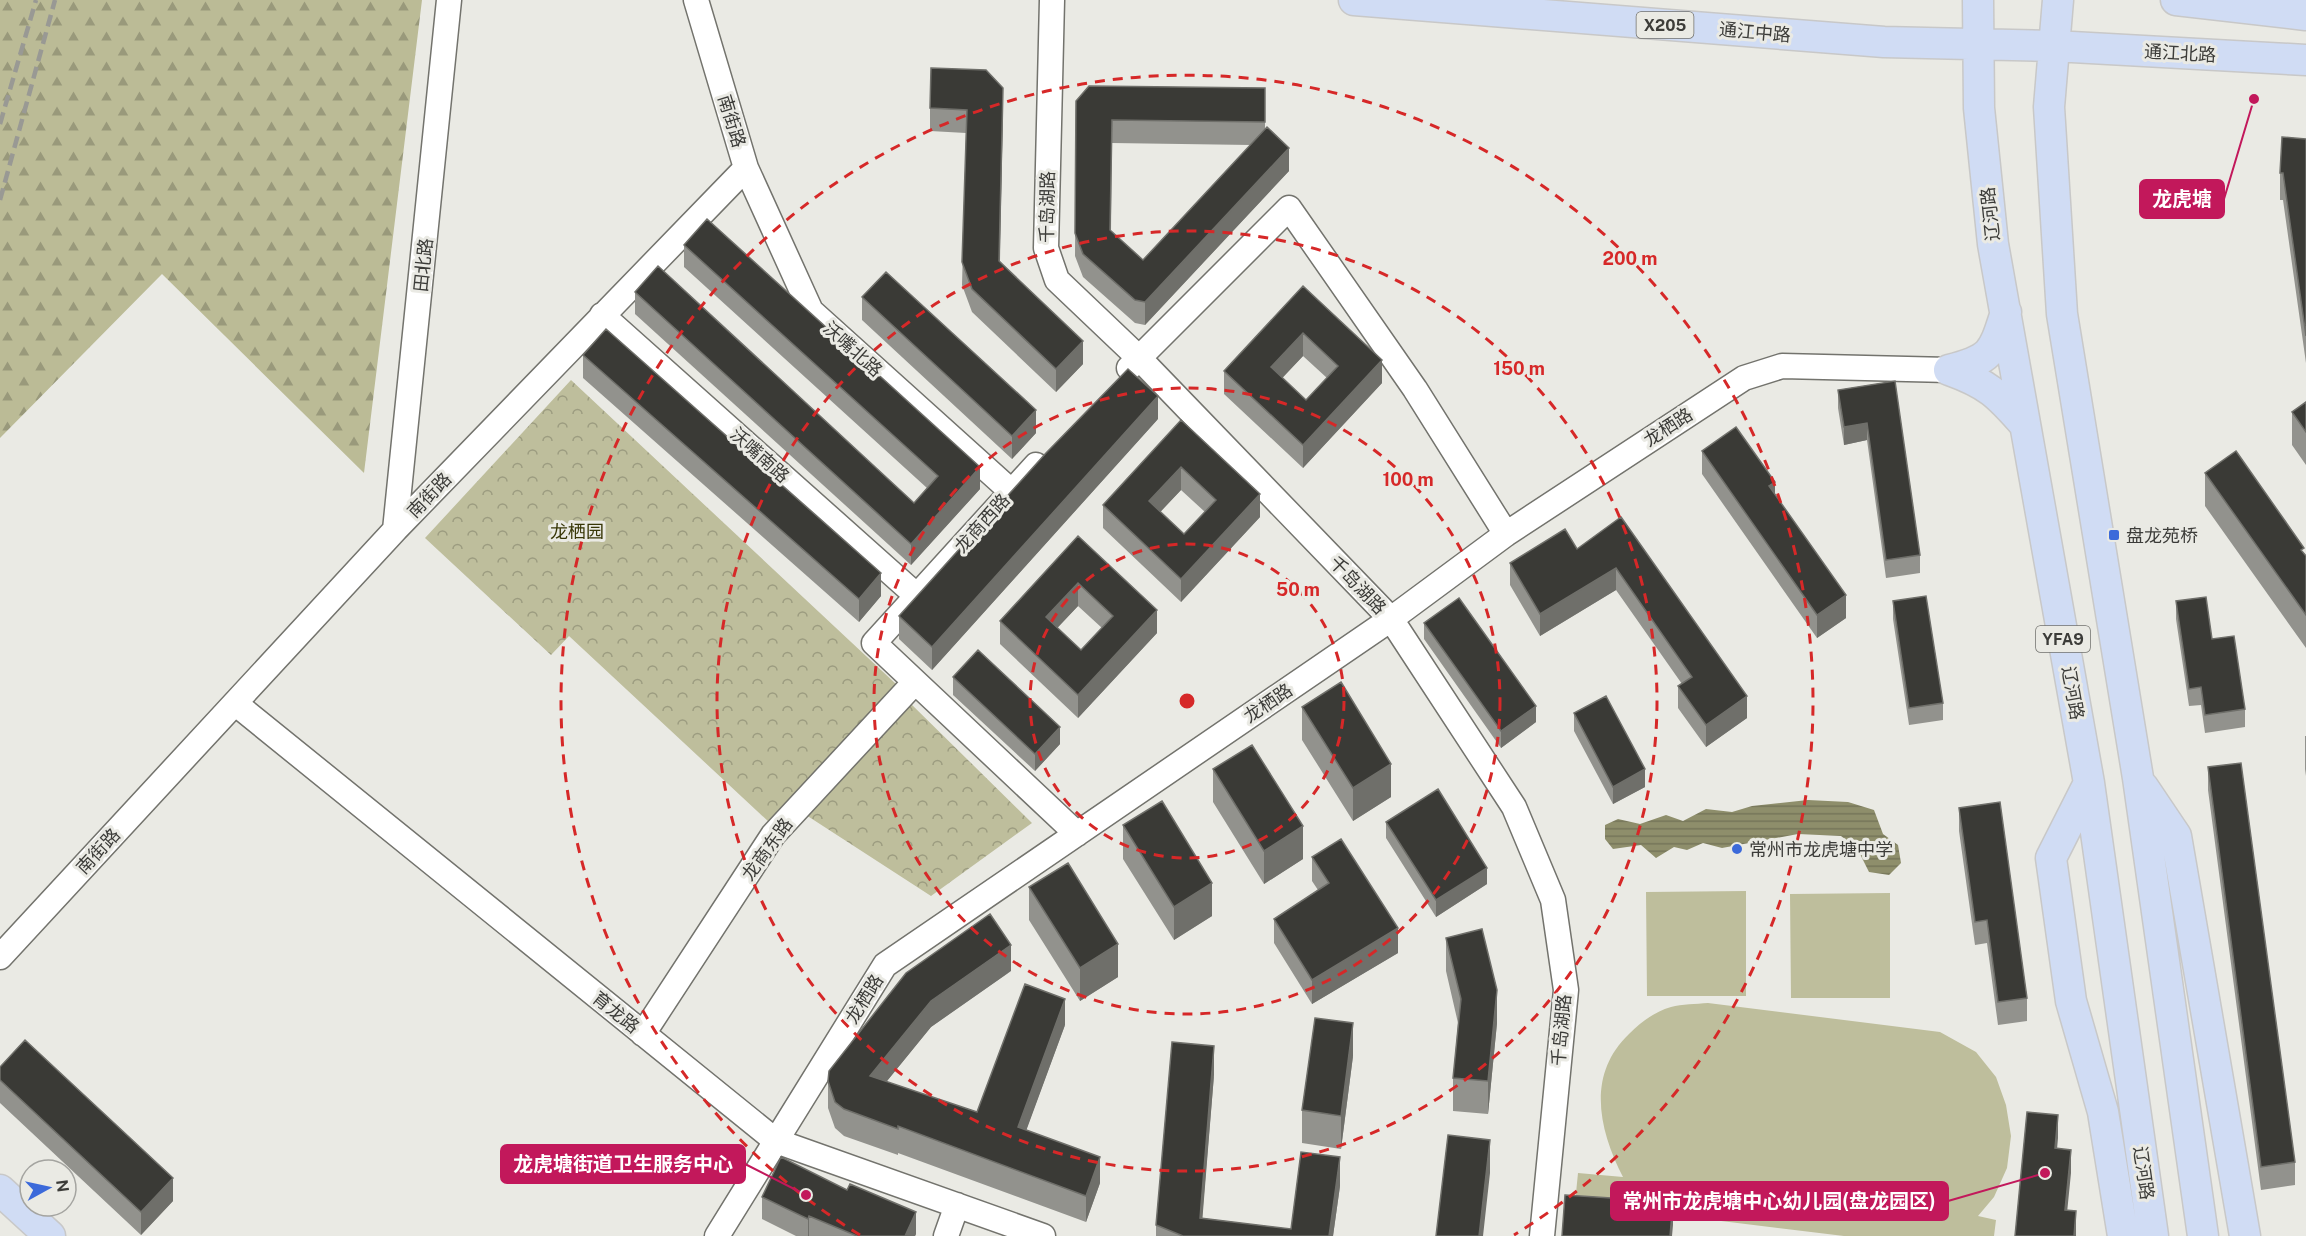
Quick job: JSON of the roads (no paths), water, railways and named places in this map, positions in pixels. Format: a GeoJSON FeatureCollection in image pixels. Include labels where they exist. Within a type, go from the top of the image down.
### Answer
{"type":"FeatureCollection","features":[{"type":"Feature","properties":{"kind":"main road","name":"通江中路"},"geometry":{"type":"LineString","coordinates":[[1354,0],[1884,42],[2054,46]]}},
{"type":"Feature","properties":{"kind":"main road","name":"YFA9"},"geometry":{"type":"LineString","coordinates":[[1977,43],[1978,0]]}},
{"type":"Feature","properties":{"kind":"main road","name":"YFA9"},"geometry":{"type":"LineString","coordinates":[[2058,0],[2049,107],[2062,314],[2138,778],[2203,1236]]}},
{"type":"Feature","properties":{"kind":"main road"},"geometry":{"type":"LineString","coordinates":[[2176,0],[2306,15]]}},
{"type":"Feature","properties":{"kind":"main road","name":"辽河路"},"geometry":{"type":"LineString","coordinates":[[1977,43],[1979,108],[1993,244],[2089,783],[2153,1236]]}},
{"type":"Feature","properties":{"kind":"main road","name":"通江北路"},"geometry":{"type":"LineString","coordinates":[[2054,46],[2306,60]]}},
{"type":"Feature","properties":{"kind":"main road"},"geometry":{"type":"LineString","coordinates":[[1949,370],[1978,362],[1995,347],[2006,312]]}},
{"type":"Feature","properties":{"kind":"main road"},"geometry":{"type":"LineString","coordinates":[[1949,370],[1979,381],[1999,394],[2026,425]]}},
{"type":"Feature","properties":{"kind":"main road"},"geometry":{"type":"LineString","coordinates":[[2138,778],[2176,836],[2245,1236]]}},
{"type":"Feature","properties":{"kind":"main road"},"geometry":{"type":"LineString","coordinates":[[2089,783],[2051,858],[2071,1001],[2103,1112],[2122,1236]]}},
{"type":"Feature","properties":{"kind":"main road"},"geometry":{"type":"LineString","coordinates":[[0,1190],[50,1236]]}},
{"type":"Feature","properties":{"kind":"street","name":"田北路"},"geometry":{"type":"LineString","coordinates":[[395,530],[449,0]]}},
{"type":"Feature","properties":{"kind":"street","name":"南街路"},"geometry":{"type":"LineString","coordinates":[[0,957],[395,530],[746,168],[696,0]]}},
{"type":"Feature","properties":{"kind":"street","name":"千岛湖路"},"geometry":{"type":"LineString","coordinates":[[1052,0],[1046,248],[1058,280],[1139,358],[1391,619],[1514,807],[1553,900],[1566,990],[1542,1236]]}},
{"type":"Feature","properties":{"kind":"street","name":"沃嘴北路"},"geometry":{"type":"LineString","coordinates":[[746,168],[811,311],[1011,491]]}},
{"type":"Feature","properties":{"kind":"street"},"geometry":{"type":"LineString","coordinates":[[1115,383],[1289,208],[1415,389],[1506,534]]}},
{"type":"Feature","properties":{"kind":"street","name":"沃嘴南路"},"geometry":{"type":"LineString","coordinates":[[602,315],[917,596]]}},
{"type":"Feature","properties":{"kind":"street","name":"龙栖路"},"geometry":{"type":"LineString","coordinates":[[717,1236],[885,965],[1391,619],[1506,534],[1744,378],[1782,366],[1949,370]]}},
{"type":"Feature","properties":{"kind":"street","name":"龙商西路"},"geometry":{"type":"LineString","coordinates":[[1051,450],[1011,491],[874,644],[1077,834]]}},
{"type":"Feature","properties":{"kind":"street","name":"龙商东路"},"geometry":{"type":"LineString","coordinates":[[644,1034],[773,835],[915,682]]}},
{"type":"Feature","properties":{"kind":"street","name":"育龙路"},"geometry":{"type":"LineString","coordinates":[[236,704],[776,1141],[1043,1236]]}},
{"type":"Feature","properties":{"kind":"street"},"geometry":{"type":"LineString","coordinates":[[946,1236],[957,1205]]}},
{"type":"Feature","properties":{"kind":"railway"},"geometry":{"type":"LineString","coordinates":[[0,124],[36,0]]}},
{"type":"Feature","properties":{"kind":"railway"},"geometry":{"type":"LineString","coordinates":[[0,200],[55,0]]}},
{"type":"Feature","properties":{"kind":"place","name":"龙虎塘"},"geometry":{"type":"Point","coordinates":[2254,99]}},
{"type":"Feature","properties":{"kind":"place","name":"盘龙苑桥"},"geometry":{"type":"Point","coordinates":[2114,535]}},
{"type":"Feature","properties":{"kind":"place","name":"常州市龙虎塘中学"},"geometry":{"type":"Point","coordinates":[1737,849]}},
{"type":"Feature","properties":{"kind":"place","name":"常州市龙虎塘中心幼儿园(盘龙园区)"},"geometry":{"type":"Point","coordinates":[2045,1173]}},
{"type":"Feature","properties":{"kind":"place","name":"龙虎塘街道卫生服务中心"},"geometry":{"type":"Point","coordinates":[806,1195]}},
{"type":"Feature","properties":{"kind":"park label","name":"龙栖园"},"geometry":{"type":"Point","coordinates":[577,531]}}]}
